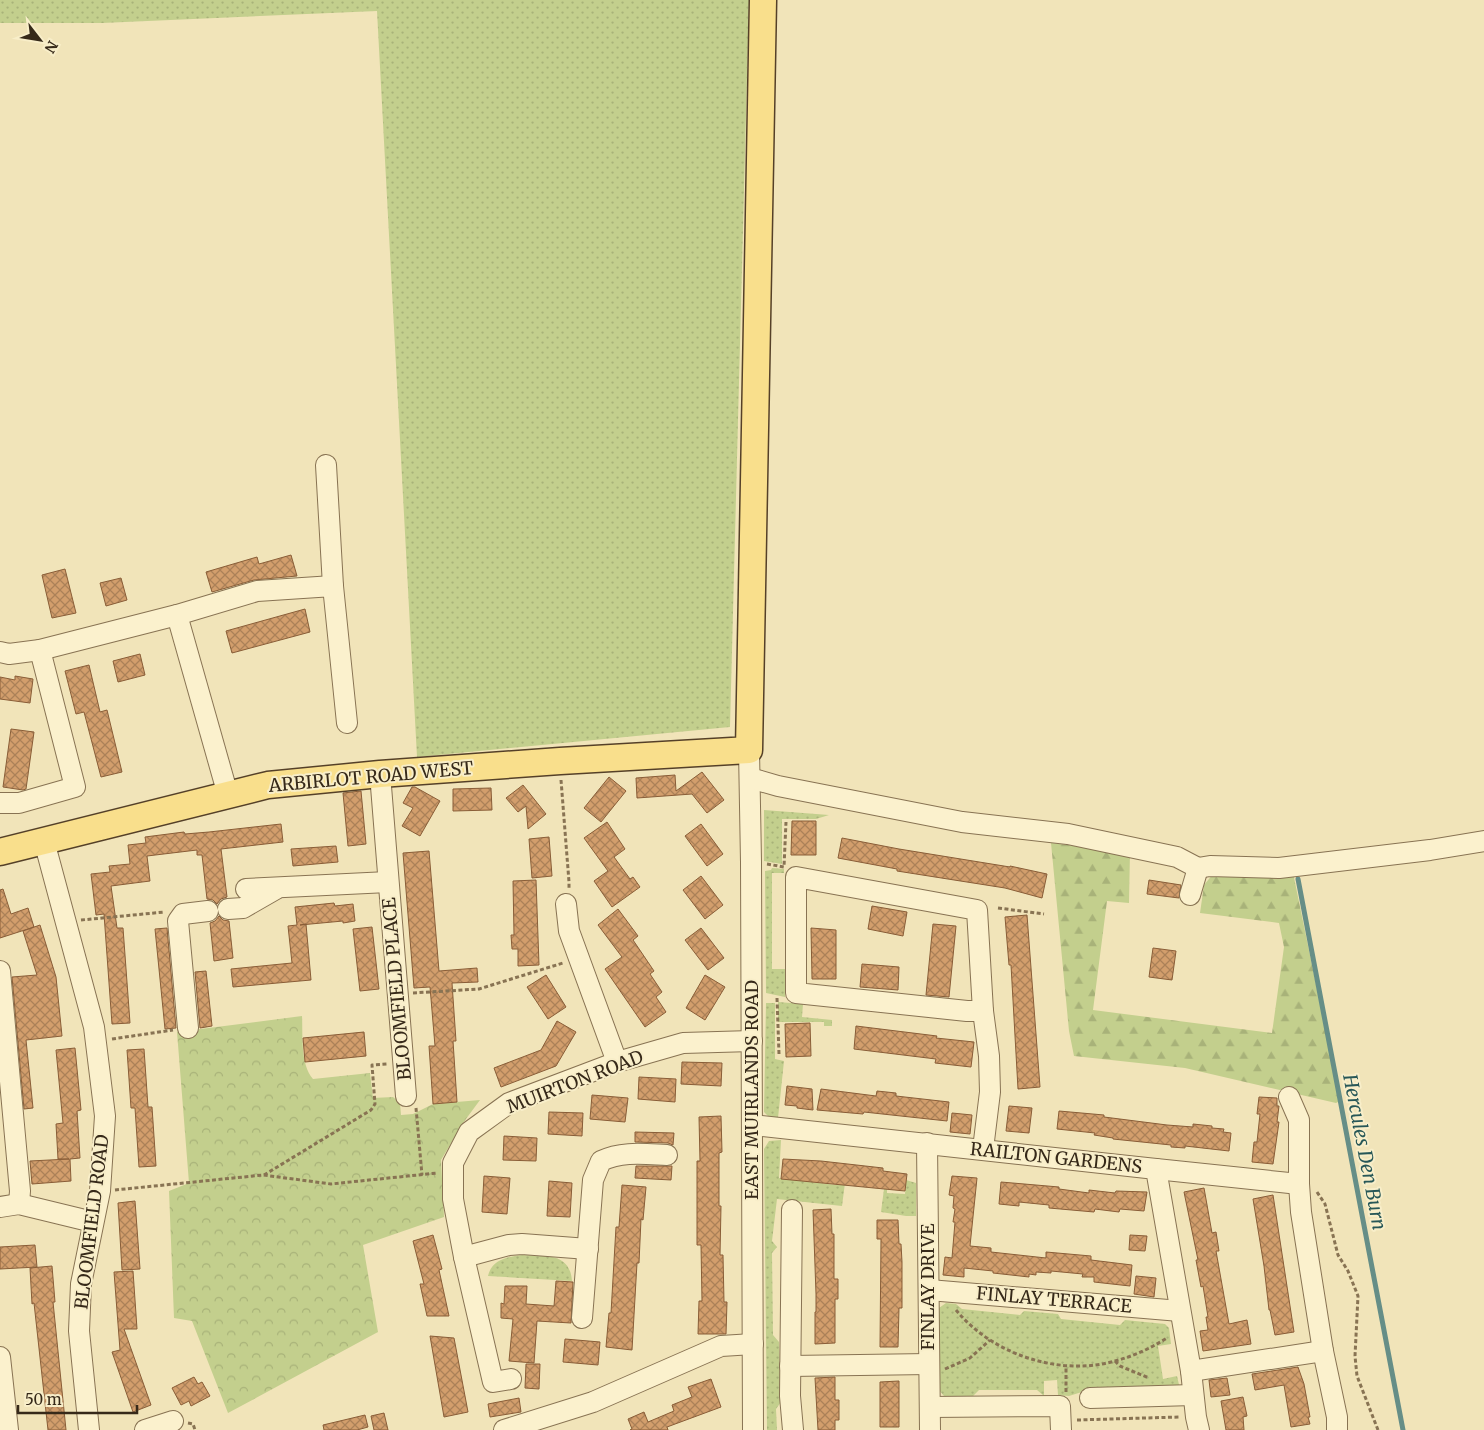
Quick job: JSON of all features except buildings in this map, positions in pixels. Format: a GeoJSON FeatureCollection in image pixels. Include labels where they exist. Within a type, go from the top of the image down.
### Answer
{"type":"FeatureCollection","features":[{"type":"Feature","properties":{"kind":"main road"},"geometry":{"type":"LineString","coordinates":[[749,750],[763,0]]}},
{"type":"Feature","properties":{"kind":"main road","name":"ARBIRLOT ROAD WEST"},"geometry":{"type":"LineString","coordinates":[[0,852],[268,785],[380,774],[749,750]]}},
{"type":"Feature","properties":{"kind":"street"},"geometry":{"type":"LineString","coordinates":[[326,465],[333,586],[347,723]]}},
{"type":"Feature","properties":{"kind":"street"},"geometry":{"type":"LineString","coordinates":[[0,652],[9,654],[40,650],[177,615],[257,591],[333,586]]}},
{"type":"Feature","properties":{"kind":"street"},"geometry":{"type":"LineString","coordinates":[[177,615],[228,795]]}},
{"type":"Feature","properties":{"kind":"street"},"geometry":{"type":"LineString","coordinates":[[0,803],[19,803],[75,786],[40,650]]}},
{"type":"Feature","properties":{"kind":"street","name":"EAST MUIRLANDS ROAD"},"geometry":{"type":"LineString","coordinates":[[749,750],[754,1430]]}},
{"type":"Feature","properties":{"kind":"street","name":"BLOOMFIELD PLACE"},"geometry":{"type":"LineString","coordinates":[[380,774],[406,1096]]}},
{"type":"Feature","properties":{"kind":"street"},"geometry":{"type":"LineString","coordinates":[[750,778],[778,786],[962,822],[1068,834],[1177,857],[1198,868],[1210,866],[1279,868],[1430,850],[1484,841]]}},
{"type":"Feature","properties":{"kind":"street","name":"BLOOMFIELD ROAD"},"geometry":{"type":"LineString","coordinates":[[44,841],[94,1027],[105,1116],[100,1192],[81,1284],[79,1331],[89,1430]]}},
{"type":"Feature","properties":{"kind":"street"},"geometry":{"type":"LineString","coordinates":[[1190,895],[1198,868]]}},
{"type":"Feature","properties":{"kind":"street"},"geometry":{"type":"LineString","coordinates":[[983,1011],[967,1011],[796,993],[796,876],[977,910],[983,1011],[989,1056],[990,1092],[983,1149]]}},
{"type":"Feature","properties":{"kind":"street","name":"BLOOMFIELD PLACE"},"geometry":{"type":"LineString","coordinates":[[246,889],[388,882]]}},
{"type":"Feature","properties":{"kind":"street"},"geometry":{"type":"LineString","coordinates":[[188,1028],[178,921],[180,917],[187,913],[243,908],[278,888]]}},
{"type":"Feature","properties":{"kind":"street"},"geometry":{"type":"LineString","coordinates":[[566,904],[569,931],[617,1062]]}},
{"type":"Feature","properties":{"kind":"street"},"geometry":{"type":"LineString","coordinates":[[0,972],[20,1184],[10,1205],[93,1222]]}},
{"type":"Feature","properties":{"kind":"street","name":"MUIRTON ROAD"},"geometry":{"type":"LineString","coordinates":[[511,1379],[493,1382],[464,1257],[453,1199],[453,1162],[469,1132],[509,1103],[617,1062],[683,1043],[752,1041]]}},
{"type":"Feature","properties":{"kind":"street"},"geometry":{"type":"LineString","coordinates":[[1289,1097],[1299,1120],[1301,1212],[1323,1351],[1338,1417],[1337,1430]]}},
{"type":"Feature","properties":{"kind":"street","name":"RAILTON GARDENS"},"geometry":{"type":"LineString","coordinates":[[753,1125],[1156,1169],[1191,1371],[1198,1423]]}},
{"type":"Feature","properties":{"kind":"street","name":"FINLAY DRIVE"},"geometry":{"type":"LineString","coordinates":[[927,1143],[930,1430]]}},
{"type":"Feature","properties":{"kind":"street"},"geometry":{"type":"LineString","coordinates":[[582,1318],[593,1180],[601,1161],[627,1153],[667,1154]]}},
{"type":"Feature","properties":{"kind":"street"},"geometry":{"type":"LineString","coordinates":[[1156,1169],[1299,1184]]}},
{"type":"Feature","properties":{"kind":"street"},"geometry":{"type":"LineString","coordinates":[[792,1210],[790,1396],[793,1430]]}},
{"type":"Feature","properties":{"kind":"street"},"geometry":{"type":"LineString","coordinates":[[464,1257],[509,1245],[522,1244],[588,1249]]}},
{"type":"Feature","properties":{"kind":"street","name":"FINLAY TERRACE"},"geometry":{"type":"LineString","coordinates":[[929,1290],[1180,1310]]}},
{"type":"Feature","properties":{"kind":"street"},"geometry":{"type":"LineString","coordinates":[[504,1430],[593,1402],[721,1346],[753,1344]]}},
{"type":"Feature","properties":{"kind":"street"},"geometry":{"type":"LineString","coordinates":[[1191,1371],[1323,1351]]}},
{"type":"Feature","properties":{"kind":"street"},"geometry":{"type":"LineString","coordinates":[[0,1357],[8,1430]]}},
{"type":"Feature","properties":{"kind":"street"},"geometry":{"type":"LineString","coordinates":[[790,1366],[929,1367]]}},
{"type":"Feature","properties":{"kind":"street"},"geometry":{"type":"LineString","coordinates":[[1090,1398],[1193,1395]]}},
{"type":"Feature","properties":{"kind":"street"},"geometry":{"type":"LineString","coordinates":[[930,1407],[1060,1406],[1061,1425]]}},
{"type":"Feature","properties":{"kind":"street"},"geometry":{"type":"LineString","coordinates":[[145,1430],[173,1421]]}},
{"type":"Feature","properties":{"kind":"path"},"geometry":{"type":"LineString","coordinates":[[560,761],[569,882],[566,904]]}},
{"type":"Feature","properties":{"kind":"path"},"geometry":{"type":"LineString","coordinates":[[784,867],[786,822]]}},
{"type":"Feature","properties":{"kind":"path"},"geometry":{"type":"LineString","coordinates":[[998,908],[1044,914]]}},
{"type":"Feature","properties":{"kind":"path"},"geometry":{"type":"LineString","coordinates":[[80,920],[165,912],[180,917]]}},
{"type":"Feature","properties":{"kind":"path"},"geometry":{"type":"LineString","coordinates":[[397,994],[479,989],[579,958]]}},
{"type":"Feature","properties":{"kind":"path"},"geometry":{"type":"LineString","coordinates":[[777,998],[779,1054]]}},
{"type":"Feature","properties":{"kind":"path"},"geometry":{"type":"LineString","coordinates":[[114,1039],[188,1028]]}},
{"type":"Feature","properties":{"kind":"path"},"geometry":{"type":"LineString","coordinates":[[263,1175],[371,1110],[375,1104],[372,1065],[402,1063]]}},
{"type":"Feature","properties":{"kind":"path"},"geometry":{"type":"LineString","coordinates":[[406,1096],[416,1100],[422,1175]]}},
{"type":"Feature","properties":{"kind":"path"},"geometry":{"type":"LineString","coordinates":[[100,1192],[263,1175],[331,1184],[453,1173]]}},
{"type":"Feature","properties":{"kind":"path"},"geometry":{"type":"LineString","coordinates":[[1299,1184],[1314,1186],[1325,1204],[1338,1255],[1348,1271],[1358,1296],[1355,1356],[1357,1376],[1378,1430]]}},
{"type":"Feature","properties":{"kind":"path"},"geometry":{"type":"LineString","coordinates":[[949,1292],[950,1304],[978,1333],[1017,1354],[1061,1365],[1088,1366],[1114,1361],[1151,1347],[1170,1336],[1184,1333]]}},
{"type":"Feature","properties":{"kind":"path"},"geometry":{"type":"LineString","coordinates":[[929,1367],[944,1370],[960,1364],[975,1355],[990,1340]]}},
{"type":"Feature","properties":{"kind":"path"},"geometry":{"type":"LineString","coordinates":[[1114,1361],[1151,1378]]}},
{"type":"Feature","properties":{"kind":"path"},"geometry":{"type":"LineString","coordinates":[[1061,1425],[1198,1423]]}},
{"type":"Feature","properties":{"kind":"green space"},"geometry":{"type":"Polygon","coordinates":[[[0,0],[749,0],[730,727],[417,757],[377,11],[102,23],[0,23],[0,0]]]}},
{"type":"Feature","properties":{"kind":"green space"},"geometry":{"type":"Polygon","coordinates":[[[764,810],[829,815],[816,819],[782,819],[782,864],[764,861],[764,810]]]}},
{"type":"Feature","properties":{"kind":"green space"},"geometry":{"type":"Polygon","coordinates":[[[1051,843],[1130,852],[1129,903],[1107,901],[1093,1010],[1272,1033],[1284,947],[1279,923],[1200,913],[1204,885],[1227,857],[1291,863],[1340,1101],[1336,1103],[1185,1068],[1074,1056],[1069,1031],[1051,843]]]}},
{"type":"Feature","properties":{"kind":"green space"},"geometry":{"type":"Polygon","coordinates":[[[772,868],[784,869],[784,873],[772,873],[772,969],[785,969],[785,997],[766,993],[765,871],[772,868]]]}},
{"type":"Feature","properties":{"kind":"green space"},"geometry":{"type":"Polygon","coordinates":[[[778,1002],[803,1004],[802,1017],[832,1020],[832,1026],[824,1026],[824,1022],[778,1022],[778,1002]]]}},
{"type":"Feature","properties":{"kind":"green space"},"geometry":{"type":"Polygon","coordinates":[[[766,1003],[775,1003],[775,1059],[784,1061],[778,1118],[769,1117],[764,1112],[766,1003]]]}},
{"type":"Feature","properties":{"kind":"green space"},"geometry":{"type":"Polygon","coordinates":[[[302,1016],[304,1057],[306,1066],[313,1079],[370,1073],[373,1098],[393,1097],[400,1103],[401,1115],[413,1114],[433,1104],[480,1100],[463,1123],[441,1160],[444,1217],[363,1245],[378,1332],[228,1413],[192,1321],[174,1318],[169,1191],[189,1183],[177,1032],[302,1016]]]}},
{"type":"Feature","properties":{"kind":"green space"},"geometry":{"type":"Polygon","coordinates":[[[781,1140],[779,1178],[836,1185],[836,1182],[845,1183],[842,1206],[777,1199],[772,1241],[777,1247],[772,1253],[773,1335],[779,1342],[781,1402],[776,1409],[777,1430],[767,1430],[764,1149],[769,1141],[781,1140]]]}},
{"type":"Feature","properties":{"kind":"green space"},"geometry":{"type":"Polygon","coordinates":[[[906,1180],[916,1183],[916,1216],[881,1212],[884,1189],[887,1189],[887,1193],[905,1194],[906,1180]]]}},
{"type":"Feature","properties":{"kind":"green space"},"geometry":{"type":"Polygon","coordinates":[[[522,1255],[547,1256],[561,1260],[570,1272],[572,1281],[488,1276],[490,1270],[497,1262],[522,1255]]]}},
{"type":"Feature","properties":{"kind":"green space"},"geometry":{"type":"Polygon","coordinates":[[[946,1303],[956,1304],[962,1309],[1020,1315],[1024,1311],[1058,1314],[1061,1319],[1120,1325],[1125,1320],[1165,1324],[1169,1328],[1171,1344],[1158,1346],[1163,1379],[1177,1376],[1180,1389],[1085,1391],[1069,1396],[1058,1395],[1057,1380],[1044,1381],[1044,1396],[1037,1390],[979,1390],[973,1396],[944,1396],[938,1389],[939,1308],[946,1303]]]}},
{"type":"Feature","properties":{"kind":"waterway","name":"Hercules Den Burn"},"geometry":{"type":"LineString","coordinates":[[1298,879],[1403,1430]]}}]}
